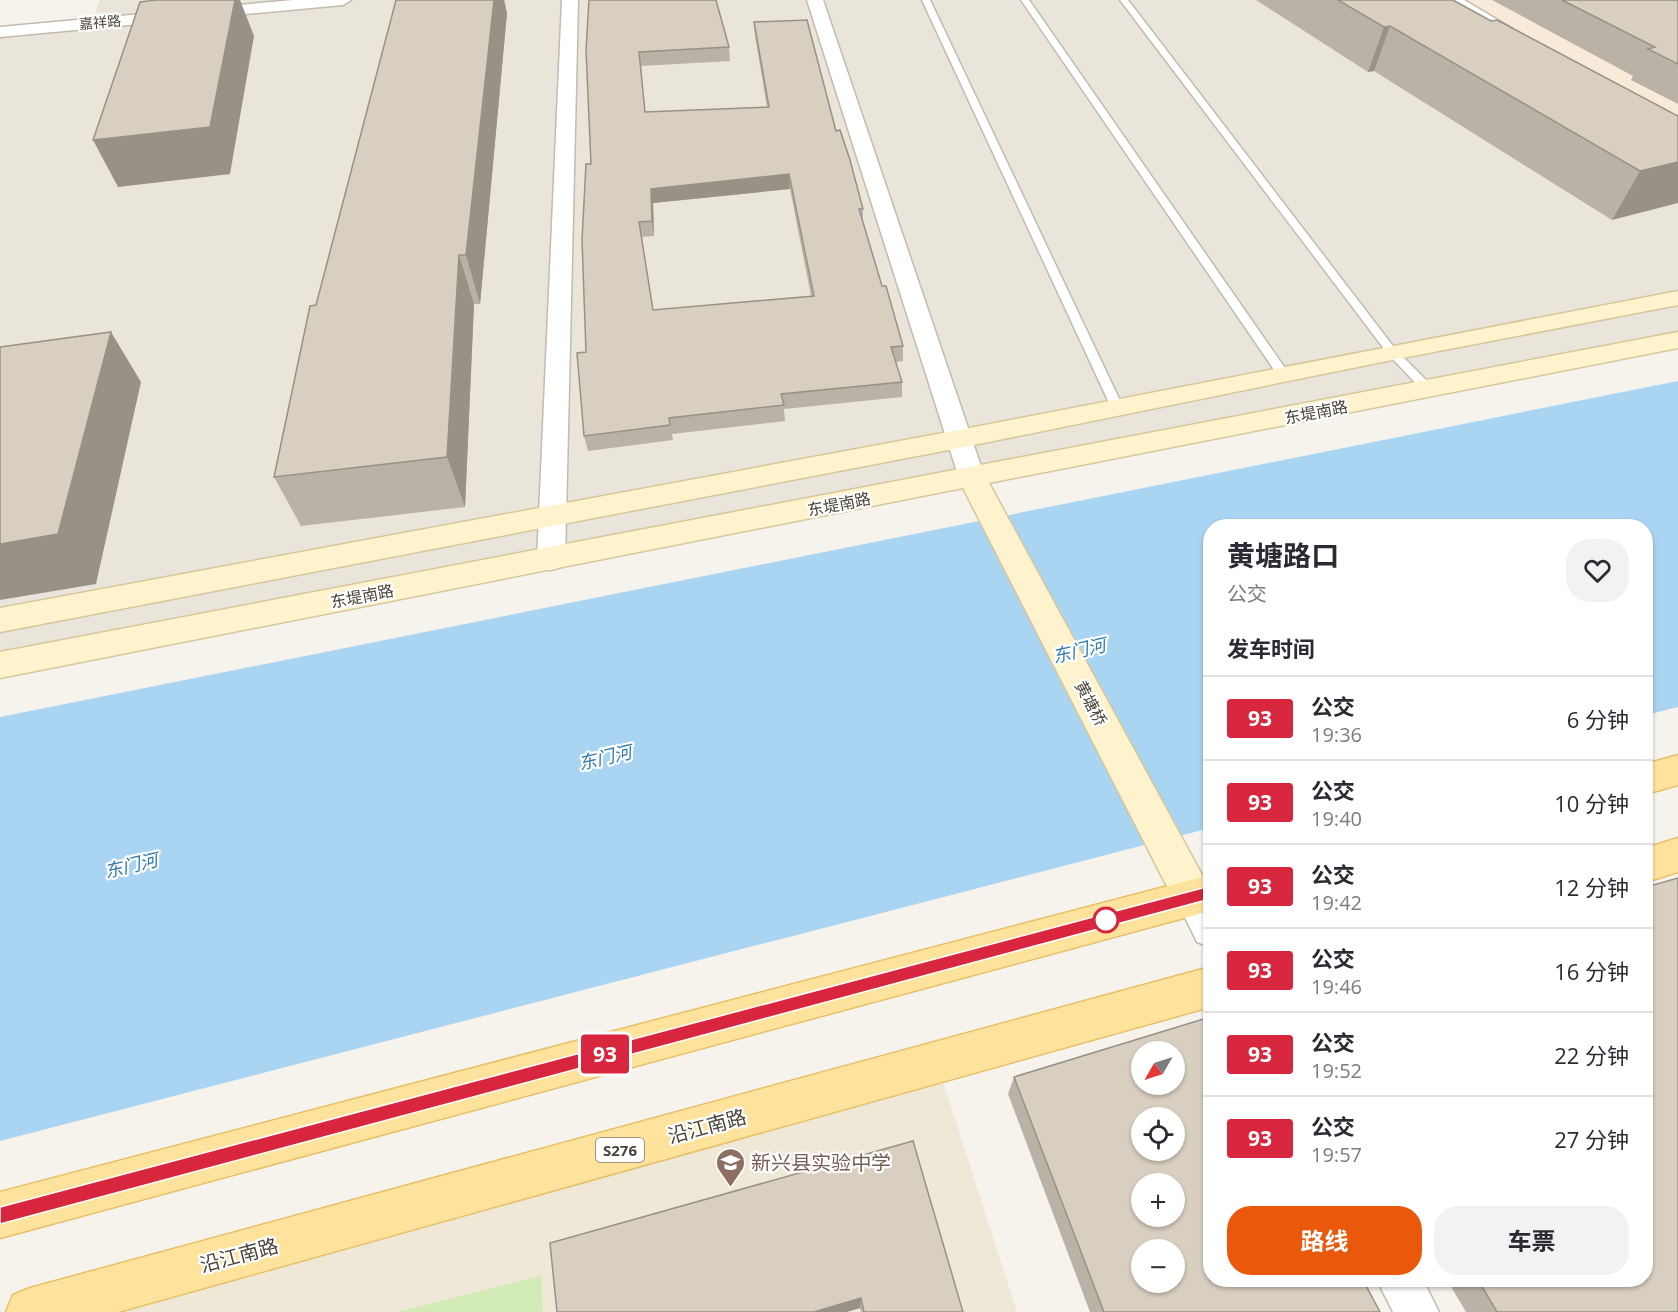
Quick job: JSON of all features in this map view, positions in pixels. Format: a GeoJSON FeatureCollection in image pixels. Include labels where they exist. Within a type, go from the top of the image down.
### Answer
{"type":"FeatureCollection","features":[{"type":"Feature","properties":{"kind":"main road"},"geometry":{"type":"LineString","coordinates":[[0,620],[959,439],[1392,352],[1678,298]]}},
{"type":"Feature","properties":{"kind":"main road","name":"东堤南路"},"geometry":{"type":"LineString","coordinates":[[0,665],[1678,340]]}},
{"type":"Feature","properties":{"kind":"main road","name":"黄塘桥"},"geometry":{"type":"LineString","coordinates":[[972,478],[1203,903]]}},
{"type":"Feature","properties":{"kind":"main road"},"geometry":{"type":"LineString","coordinates":[[1653,777],[1678,770]]}},
{"type":"Feature","properties":{"kind":"main road"},"geometry":{"type":"LineString","coordinates":[[1653,862],[1678,855]]}},
{"type":"Feature","properties":{"kind":"main road"},"geometry":{"type":"LineString","coordinates":[[0,1215],[1203,908]]}},
{"type":"Feature","properties":{"kind":"main road","name":"沿江南路"},"geometry":{"type":"LineString","coordinates":[[30,1312],[1203,989]]}},
{"type":"Feature","properties":{"kind":"street","name":"嘉祥路"},"geometry":{"type":"LineString","coordinates":[[0,32],[94,15],[343,0]]}},
{"type":"Feature","properties":{"kind":"street"},"geometry":{"type":"LineString","coordinates":[[551,560],[570,0]]}},
{"type":"Feature","properties":{"kind":"street"},"geometry":{"type":"LineString","coordinates":[[815,0],[972,478]]}},
{"type":"Feature","properties":{"kind":"street"},"geometry":{"type":"LineString","coordinates":[[1453,0],[1524,40]]}},
{"type":"Feature","properties":{"kind":"street"},"geometry":{"type":"LineString","coordinates":[[1404,1287],[1417,1312]]}},
{"type":"Feature","properties":{"kind":"lane"},"geometry":{"type":"LineString","coordinates":[[926,0],[1118,407]]}},
{"type":"Feature","properties":{"kind":"lane"},"geometry":{"type":"LineString","coordinates":[[1025,0],[1283,374]]}},
{"type":"Feature","properties":{"kind":"lane"},"geometry":{"type":"LineString","coordinates":[[1124,0],[1392,352],[1429,390]]}},
{"type":"Feature","properties":{"kind":"shaded area"},"geometry":{"type":"Polygon","coordinates":[[[100,0],[1453,0],[1678,125],[1678,340],[0,665],[0,32],[91,23],[100,0]]]}},
{"type":"Feature","properties":{"kind":"shaded area"},"geometry":{"type":"Polygon","coordinates":[[[1453,0],[1678,0],[1678,125],[1453,0]]]}},
{"type":"Feature","properties":{"kind":"shaded area","name":"新兴县实验中学"},"geometry":{"type":"Polygon","coordinates":[[[937,1063],[1017,1312],[30,1312],[937,1063]]]}},
{"type":"Feature","properties":{"kind":"green space"},"geometry":{"type":"Polygon","coordinates":[[[541,1276],[543,1312],[398,1312],[541,1276]]]}},
{"type":"Feature","properties":{"kind":"water","name":"东门河"},"geometry":{"type":"Polygon","coordinates":[[[1678,381],[1678,707],[1653,713],[1653,519],[1203,519],[1203,830],[0,1141],[0,717],[1678,381]]]}},
{"type":"Feature","properties":{"kind":"building"},"geometry":{"type":"Polygon","coordinates":[[[235,0],[210,127],[93,140],[140,2],[235,0]]]}},
{"type":"Feature","properties":{"kind":"building"},"geometry":{"type":"Polygon","coordinates":[[[396,0],[494,0],[466,255],[459,255],[447,457],[274,477],[310,306],[316,305],[396,0]]]}},
{"type":"Feature","properties":{"kind":"building"},"geometry":{"type":"Polygon","coordinates":[[[589,0],[716,0],[729,47],[639,52],[645,112],[769,107],[754,22],[807,20],[836,131],[840,130],[850,160],[863,209],[859,209],[882,286],[886,286],[903,346],[891,347],[902,382],[781,394],[784,405],[669,418],[670,425],[584,436],[577,353],[586,352],[582,240],[586,164],[591,164],[586,50],[589,0]],[[789,174],[651,189],[652,221],[639,222],[653,310],[814,296],[789,174]]]}},
{"type":"Feature","properties":{"kind":"building"},"geometry":{"type":"Polygon","coordinates":[[[1338,0],[1453,0],[1491,21],[1497,20],[1678,116],[1678,162],[1640,171],[1390,26],[1384,27],[1338,0]]]}},
{"type":"Feature","properties":{"kind":"building"},"geometry":{"type":"Polygon","coordinates":[[[1562,0],[1678,0],[1678,64],[1648,49],[1655,47],[1562,0]]]}},
{"type":"Feature","properties":{"kind":"building"},"geometry":{"type":"Polygon","coordinates":[[[111,332],[58,534],[0,544],[0,347],[111,332]]]}},
{"type":"Feature","properties":{"kind":"building"},"geometry":{"type":"Polygon","coordinates":[[[1678,878],[1678,1312],[1497,1312],[1482,1287],[1653,1287],[1653,885],[1678,878]]]}},
{"type":"Feature","properties":{"kind":"building"},"geometry":{"type":"Polygon","coordinates":[[[1203,1019],[1203,1287],[1367,1287],[1380,1312],[1104,1312],[1014,1077],[1131,1041],[1131,1095],[1185,1095],[1185,1041],[1132,1041],[1203,1019]]]}},
{"type":"Feature","properties":{"kind":"building"},"geometry":{"type":"Polygon","coordinates":[[[913,1141],[963,1312],[864,1312],[861,1298],[814,1312],[557,1312],[550,1243],[913,1141]]]}},
{"type":"Feature","properties":{"kind":"bus line","name":"93"},"geometry":{"type":"LineString","coordinates":[[0,1215],[1203,894]]}},
{"type":"Feature","properties":{"kind":"place","name":"新兴县实验中学"},"geometry":{"type":"Point","coordinates":[730,1188]}}]}
